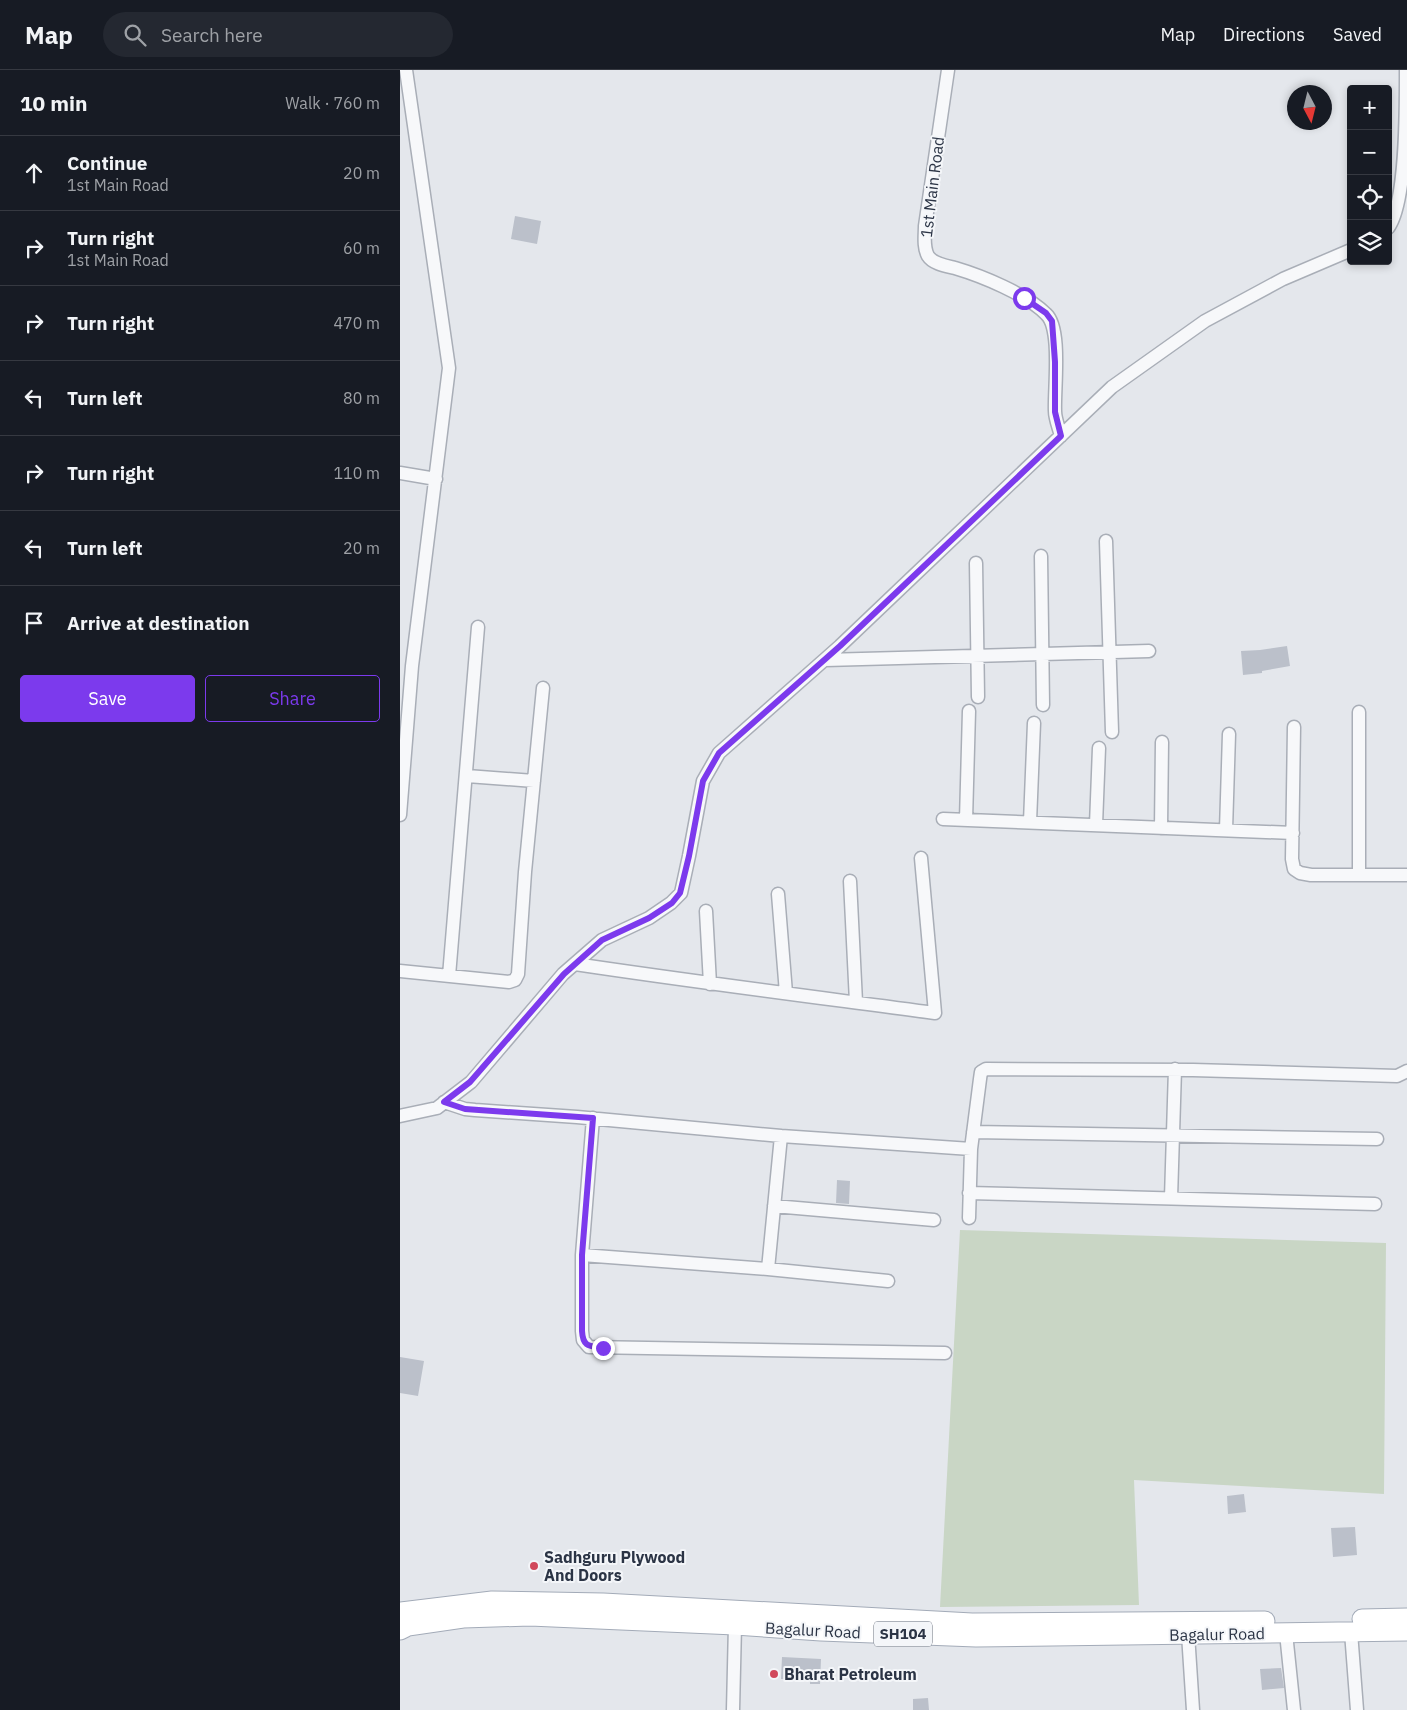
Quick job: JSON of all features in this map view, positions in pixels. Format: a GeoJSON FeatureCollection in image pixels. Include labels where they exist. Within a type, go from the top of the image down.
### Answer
{"type":"FeatureCollection","features":[{"type":"Feature","properties":{"kind":"main road","name":"Bagalur Road"},"geometry":{"type":"LineString","coordinates":[[400,1612],[492,1601],[603,1603],[972,1624],[1154,1628],[1188,1634],[1407,1631]]}},
{"type":"Feature","properties":{"kind":"main road","name":"Bagalur Road"},"geometry":{"type":"LineString","coordinates":[[400,1630],[408,1626],[463,1618],[521,1616],[976,1637],[1407,1618]]}},
{"type":"Feature","properties":{"kind":"street"},"geometry":{"type":"LineString","coordinates":[[400,815],[412,666],[449,368],[405,96],[406,70]]}},
{"type":"Feature","properties":{"kind":"street","name":"1st Main Road"},"geometry":{"type":"LineString","coordinates":[[948,70],[925,226],[925,249],[928,257],[937,263],[975,274],[1024,298],[1046,313],[1052,321],[1055,362],[1055,412],[1061,436]]}},
{"type":"Feature","properties":{"kind":"street"},"geometry":{"type":"LineString","coordinates":[[1392,222],[1396,215],[1402,189],[1406,139],[1406,70]]}},
{"type":"Feature","properties":{"kind":"street"},"geometry":{"type":"LineString","coordinates":[[400,1116],[437,1108],[470,1082],[564,974],[602,940],[649,918],[672,903],[680,893],[703,781],[719,753],[825,660],[1112,387],[1205,320],[1282,279],[1347,252]]}},
{"type":"Feature","properties":{"kind":"street"},"geometry":{"type":"LineString","coordinates":[[400,473],[436,479]]}},
{"type":"Feature","properties":{"kind":"street"},"geometry":{"type":"LineString","coordinates":[[1106,542],[1112,732]]}},
{"type":"Feature","properties":{"kind":"street"},"geometry":{"type":"LineString","coordinates":[[1040,556],[1044,704]]}},
{"type":"Feature","properties":{"kind":"street"},"geometry":{"type":"LineString","coordinates":[[976,563],[978,696]]}},
{"type":"Feature","properties":{"kind":"street"},"geometry":{"type":"LineString","coordinates":[[449,976],[478,626]]}},
{"type":"Feature","properties":{"kind":"street"},"geometry":{"type":"LineString","coordinates":[[825,660],[1149,651]]}},
{"type":"Feature","properties":{"kind":"street"},"geometry":{"type":"LineString","coordinates":[[400,971],[509,982],[515,980],[518,974],[525,872],[543,688]]}},
{"type":"Feature","properties":{"kind":"street"},"geometry":{"type":"LineString","coordinates":[[966,820],[969,711]]}},
{"type":"Feature","properties":{"kind":"street"},"geometry":{"type":"LineString","coordinates":[[1359,875],[1360,712]]}},
{"type":"Feature","properties":{"kind":"street"},"geometry":{"type":"LineString","coordinates":[[1030,822],[1034,723]]}},
{"type":"Feature","properties":{"kind":"street"},"geometry":{"type":"LineString","coordinates":[[1294,727],[1292,859],[1294,868],[1300,873],[1311,875],[1407,875]]}},
{"type":"Feature","properties":{"kind":"street"},"geometry":{"type":"LineString","coordinates":[[1226,830],[1229,734]]}},
{"type":"Feature","properties":{"kind":"street"},"geometry":{"type":"LineString","coordinates":[[1161,828],[1162,742]]}},
{"type":"Feature","properties":{"kind":"street"},"geometry":{"type":"LineString","coordinates":[[1096,825],[1099,748]]}},
{"type":"Feature","properties":{"kind":"street"},"geometry":{"type":"LineString","coordinates":[[467,776],[534,781]]}},
{"type":"Feature","properties":{"kind":"street"},"geometry":{"type":"LineString","coordinates":[[943,819],[1293,833]]}},
{"type":"Feature","properties":{"kind":"street"},"geometry":{"type":"LineString","coordinates":[[575,964],[710,984],[935,1013],[921,858]]}},
{"type":"Feature","properties":{"kind":"street"},"geometry":{"type":"LineString","coordinates":[[850,881],[856,1002]]}},
{"type":"Feature","properties":{"kind":"street"},"geometry":{"type":"LineString","coordinates":[[778,894],[786,993]]}},
{"type":"Feature","properties":{"kind":"street"},"geometry":{"type":"LineString","coordinates":[[706,911],[710,984]]}},
{"type":"Feature","properties":{"kind":"street"},"geometry":{"type":"LineString","coordinates":[[969,1218],[971,1148],[981,1072],[986,1069],[1175,1069],[1387,1076],[1397,1076],[1407,1071]]}},
{"type":"Feature","properties":{"kind":"street"},"geometry":{"type":"LineString","coordinates":[[1170,1198],[1175,1069]]}},
{"type":"Feature","properties":{"kind":"street"},"geometry":{"type":"LineString","coordinates":[[444,1102],[465,1109],[593,1118],[781,1136],[971,1148]]}},
{"type":"Feature","properties":{"kind":"street"},"geometry":{"type":"LineString","coordinates":[[593,1118],[582,1255],[582,1331],[583,1340],[589,1346],[945,1353]]}},
{"type":"Feature","properties":{"kind":"street"},"geometry":{"type":"LineString","coordinates":[[973,1132],[1377,1139]]}},
{"type":"Feature","properties":{"kind":"street"},"geometry":{"type":"LineString","coordinates":[[768,1269],[781,1136]]}},
{"type":"Feature","properties":{"kind":"street"},"geometry":{"type":"LineString","coordinates":[[969,1193],[1375,1204]]}},
{"type":"Feature","properties":{"kind":"street"},"geometry":{"type":"LineString","coordinates":[[774,1206],[934,1220]]}},
{"type":"Feature","properties":{"kind":"street"},"geometry":{"type":"LineString","coordinates":[[582,1255],[768,1269],[888,1281]]}},
{"type":"Feature","properties":{"kind":"street"},"geometry":{"type":"LineString","coordinates":[[733,1710],[735,1625]]}},
{"type":"Feature","properties":{"kind":"street"},"geometry":{"type":"LineString","coordinates":[[1351,1632],[1357,1710]]}},
{"type":"Feature","properties":{"kind":"street"},"geometry":{"type":"LineString","coordinates":[[1286,1633],[1294,1710]]}},
{"type":"Feature","properties":{"kind":"street"},"geometry":{"type":"LineString","coordinates":[[1188,1634],[1193,1710]]}},
{"type":"Feature","properties":{"kind":"green space"},"geometry":{"type":"Polygon","coordinates":[[[960,1230],[1386,1243],[1384,1494],[1134,1480],[1139,1605],[940,1607],[960,1230]]]}},
{"type":"Feature","properties":{"kind":"building"},"geometry":{"type":"Polygon","coordinates":[[[515,216],[541,221],[537,244],[511,239],[515,216]]]}},
{"type":"Feature","properties":{"kind":"building"},"geometry":{"type":"Polygon","coordinates":[[[1287,646],[1290,666],[1262,671],[1262,673],[1243,675],[1241,651],[1287,646]]]}},
{"type":"Feature","properties":{"kind":"building"},"geometry":{"type":"Polygon","coordinates":[[[837,1180],[850,1181],[849,1204],[836,1203],[837,1180]]]}},
{"type":"Feature","properties":{"kind":"building"},"geometry":{"type":"Polygon","coordinates":[[[400,1357],[424,1361],[418,1396],[400,1393],[400,1357]]]}},
{"type":"Feature","properties":{"kind":"building"},"geometry":{"type":"Polygon","coordinates":[[[1244,1494],[1246,1512],[1228,1514],[1227,1496],[1244,1494]]]}},
{"type":"Feature","properties":{"kind":"building"},"geometry":{"type":"Polygon","coordinates":[[[1355,1527],[1357,1555],[1333,1557],[1331,1528],[1355,1527]]]}},
{"type":"Feature","properties":{"kind":"building"},"geometry":{"type":"Polygon","coordinates":[[[782,1657],[821,1659],[820,1684],[810,1684],[810,1681],[781,1679],[782,1657]]]}},
{"type":"Feature","properties":{"kind":"building"},"geometry":{"type":"Polygon","coordinates":[[[1281,1668],[1284,1688],[1262,1690],[1260,1669],[1281,1668]]]}},
{"type":"Feature","properties":{"kind":"building"},"geometry":{"type":"Polygon","coordinates":[[[928,1698],[929,1710],[913,1710],[913,1699],[928,1698]]]}},
{"type":"Feature","properties":{"kind":"place","name":"Sadhguru Plywood And Doors"},"geometry":{"type":"Point","coordinates":[534,1566]}},
{"type":"Feature","properties":{"kind":"place","name":"Bharat Petroleum"},"geometry":{"type":"Point","coordinates":[774,1674]}},
{"type":"Feature","properties":{"kind":"route"},"geometry":{"type":"LineString","coordinates":[[603,1348],[589,1346],[583,1340],[582,1331],[582,1255],[593,1118],[465,1109],[444,1102],[470,1082],[564,974],[602,940],[649,918],[672,903],[680,893],[703,781],[719,753],[840,646],[1061,436],[1055,412],[1055,362],[1052,321],[1046,313],[1024,298]]}}]}
